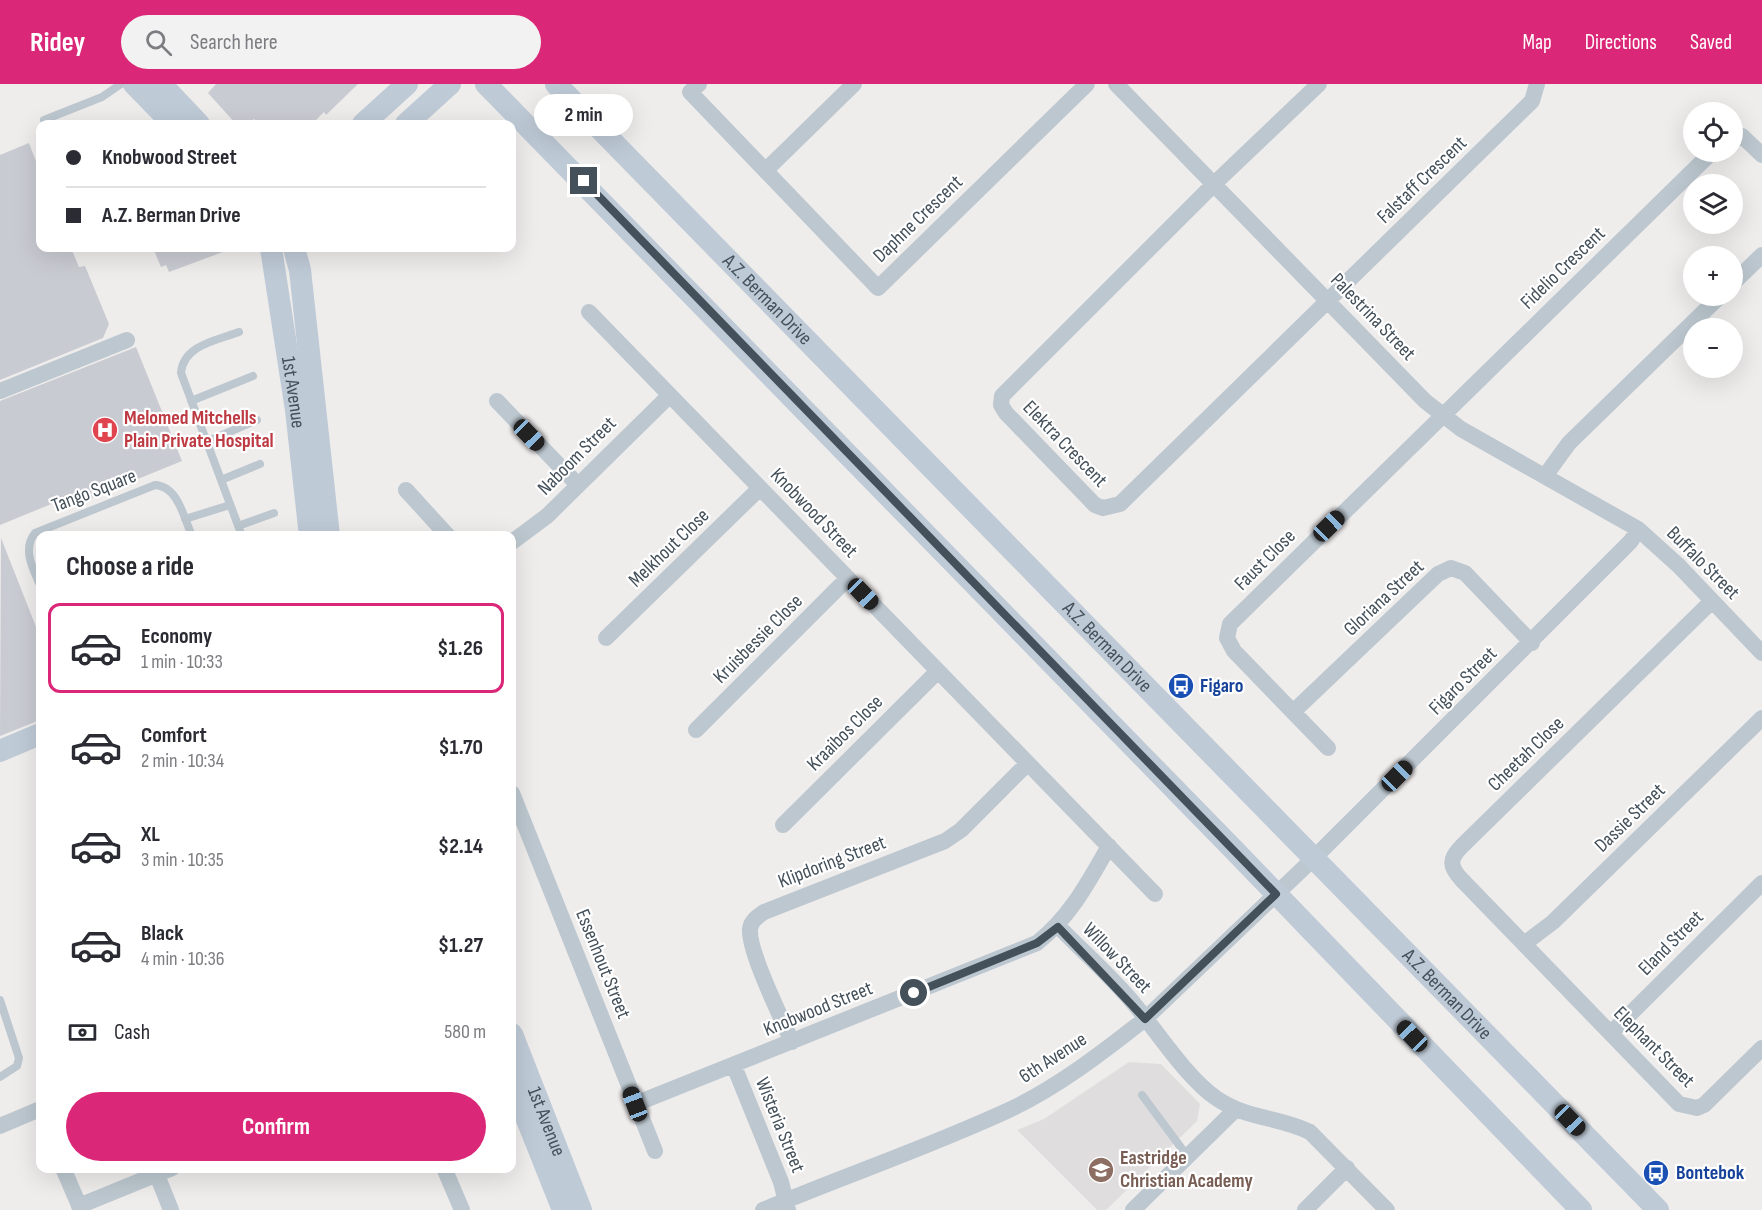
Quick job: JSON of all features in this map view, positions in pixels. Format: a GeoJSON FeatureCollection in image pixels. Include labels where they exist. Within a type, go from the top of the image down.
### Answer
{"type":"FeatureCollection","features":[{"type":"Feature","properties":{"kind":"main road"},"geometry":{"type":"LineString","coordinates":[[134,84],[169,120]]}},
{"type":"Feature","properties":{"kind":"main road"},"geometry":{"type":"LineString","coordinates":[[161,84],[195,120]]}},
{"type":"Feature","properties":{"kind":"main road"},"geometry":{"type":"LineString","coordinates":[[367,120],[407,84]]}},
{"type":"Feature","properties":{"kind":"main road"},"geometry":{"type":"LineString","coordinates":[[410,120],[450,84]]}},
{"type":"Feature","properties":{"kind":"main road"},"geometry":{"type":"LineString","coordinates":[[486,84],[1581,1210]]}},
{"type":"Feature","properties":{"kind":"main road","name":"A.Z. Berman Drive"},"geometry":{"type":"LineString","coordinates":[[556,84],[1658,1210]]}},
{"type":"Feature","properties":{"kind":"main road","name":"1st Avenue"},"geometry":{"type":"LineString","coordinates":[[272,252],[296,410],[309,531]]}},
{"type":"Feature","properties":{"kind":"main road","name":"1st Avenue"},"geometry":{"type":"LineString","coordinates":[[295,252],[300,270],[328,531]]}},
{"type":"Feature","properties":{"kind":"main road"},"geometry":{"type":"LineString","coordinates":[[0,751],[36,736]]}},
{"type":"Feature","properties":{"kind":"main road","name":"1st Avenue"},"geometry":{"type":"LineString","coordinates":[[516,1044],[581,1210]]}},
{"type":"Feature","properties":{"kind":"main road","name":"1st Avenue"},"geometry":{"type":"LineString","coordinates":[[516,1092],[563,1210]]}},
{"type":"Feature","properties":{"kind":"street","name":"Daphne Crescent"},"geometry":{"type":"LineString","coordinates":[[699,84],[690,92],[878,288],[1087,84]]}},
{"type":"Feature","properties":{"kind":"street"},"geometry":{"type":"LineString","coordinates":[[766,170],[854,84]]}},
{"type":"Feature","properties":{"kind":"street","name":"Palestrina Street"},"geometry":{"type":"LineString","coordinates":[[1116,84],[1425,401],[1461,429],[1638,530]]}},
{"type":"Feature","properties":{"kind":"street"},"geometry":{"type":"LineString","coordinates":[[1214,184],[1319,84]]}},
{"type":"Feature","properties":{"kind":"street","name":"Falstaff Crescent"},"geometry":{"type":"LineString","coordinates":[[1328,302],[1532,101],[1537,84]]}},
{"type":"Feature","properties":{"kind":"street"},"geometry":{"type":"LineString","coordinates":[[1743,137],[1762,155]]}},
{"type":"Feature","properties":{"kind":"street","name":"Fidelio Crescent"},"geometry":{"type":"LineString","coordinates":[[1443,415],[1702,162]]}},
{"type":"Feature","properties":{"kind":"street","name":"Elektra Crescent"},"geometry":{"type":"LineString","coordinates":[[1214,184],[1007,388],[1002,396],[1001,405],[1014,422],[1095,505],[1112,508],[1120,504],[1328,302]]}},
{"type":"Feature","properties":{"kind":"street"},"geometry":{"type":"LineString","coordinates":[[1743,273],[1762,255]]}},
{"type":"Feature","properties":{"kind":"street"},"geometry":{"type":"LineString","coordinates":[[1545,477],[1569,443],[1710,306]]}},
{"type":"Feature","properties":{"kind":"street","name":"Knobwood Street"},"geometry":{"type":"LineString","coordinates":[[589,312],[1155,894]]}},
{"type":"Feature","properties":{"kind":"street"},"geometry":{"type":"LineString","coordinates":[[0,391],[127,340]]}},
{"type":"Feature","properties":{"kind":"street","name":"Naboom Street"},"geometry":{"type":"LineString","coordinates":[[516,539],[535,526],[669,396]]}},
{"type":"Feature","properties":{"kind":"street"},"geometry":{"type":"LineString","coordinates":[[497,401],[578,485]]}},
{"type":"Feature","properties":{"kind":"street","name":"Faust Close"},"geometry":{"type":"LineString","coordinates":[[1293,712],[1234,651],[1227,638],[1230,624],[1443,415]]}},
{"type":"Feature","properties":{"kind":"street","name":"Melkhout Close"},"geometry":{"type":"LineString","coordinates":[[606,638],[760,488]]}},
{"type":"Feature","properties":{"kind":"street"},"geometry":{"type":"LineString","coordinates":[[405,490],[443,531]]}},
{"type":"Feature","properties":{"kind":"street","name":"Figaro Street"},"geometry":{"type":"LineString","coordinates":[[1313,859],[1532,643],[1631,541],[1638,530]]}},
{"type":"Feature","properties":{"kind":"street","name":"Buffalo Street"},"geometry":{"type":"LineString","coordinates":[[1638,530],[1762,653]]}},
{"type":"Feature","properties":{"kind":"street","name":"Gloriana Street"},"geometry":{"type":"LineString","coordinates":[[1293,712],[1438,574],[1451,568],[1465,573],[1532,643]]}},
{"type":"Feature","properties":{"kind":"street","name":"Kruisbessie Close"},"geometry":{"type":"LineString","coordinates":[[696,730],[848,578]]}},
{"type":"Feature","properties":{"kind":"street","name":"Cheetah Close"},"geometry":{"type":"LineString","coordinates":[[1524,944],[1453,870],[1453,855],[1712,601]]}},
{"type":"Feature","properties":{"kind":"street","name":"Kraaibos Close"},"geometry":{"type":"LineString","coordinates":[[783,825],[938,672]]}},
{"type":"Feature","properties":{"kind":"street"},"geometry":{"type":"LineString","coordinates":[[1293,712],[1328,748]]}},
{"type":"Feature","properties":{"kind":"street","name":"Dassie Street"},"geometry":{"type":"LineString","coordinates":[[1524,944],[1553,922],[1762,718]]}},
{"type":"Feature","properties":{"kind":"street","name":"Klipdoring Street"},"geometry":{"type":"LineString","coordinates":[[792,1042],[753,948],[750,931],[755,919],[764,912],[945,841],[961,830],[1028,764]]}},
{"type":"Feature","properties":{"kind":"street","name":"Essenhout Street"},"geometry":{"type":"LineString","coordinates":[[516,803],[655,1151]]}},
{"type":"Feature","properties":{"kind":"street","name":"Knobwood Street"},"geometry":{"type":"LineString","coordinates":[[635,1104],[1037,943],[1058,927],[1083,893],[1109,846]]}},
{"type":"Feature","properties":{"kind":"street","name":"6th Avenue"},"geometry":{"type":"LineString","coordinates":[[763,1210],[787,1205],[1009,1110],[1075,1071],[1145,1019],[1313,859]]}},
{"type":"Feature","properties":{"kind":"street","name":"Eland Street"},"geometry":{"type":"LineString","coordinates":[[1611,1033],[1762,884]]}},
{"type":"Feature","properties":{"kind":"street","name":"Willow Street"},"geometry":{"type":"LineString","coordinates":[[1058,927],[1145,1019],[1169,1050],[1215,1097],[1245,1115],[1299,1126],[1310,1132],[1388,1210]]}},
{"type":"Feature","properties":{"kind":"street","name":"Elephant Street"},"geometry":{"type":"LineString","coordinates":[[1524,944],[1679,1104],[1697,1108],[1704,1105],[1762,1048]]}},
{"type":"Feature","properties":{"kind":"street","name":"Wisteria Street"},"geometry":{"type":"LineString","coordinates":[[734,1066],[781,1182],[787,1205]]}},
{"type":"Feature","properties":{"kind":"street"},"geometry":{"type":"LineString","coordinates":[[1133,1210],[1236,1109]]}},
{"type":"Feature","properties":{"kind":"street"},"geometry":{"type":"LineString","coordinates":[[0,1126],[36,1112]]}},
{"type":"Feature","properties":{"kind":"street"},"geometry":{"type":"LineString","coordinates":[[1305,1210],[1347,1168]]}},
{"type":"Feature","properties":{"kind":"street"},"geometry":{"type":"LineString","coordinates":[[65,1173],[80,1208],[163,1173]]}},
{"type":"Feature","properties":{"kind":"street"},"geometry":{"type":"LineString","coordinates":[[165,1173],[171,1210]]}},
{"type":"Feature","properties":{"kind":"street"},"geometry":{"type":"LineString","coordinates":[[446,1173],[462,1210]]}},
{"type":"Feature","properties":{"kind":"lane"},"geometry":{"type":"LineString","coordinates":[[44,120],[102,97],[121,84]]}},
{"type":"Feature","properties":{"kind":"lane"},"geometry":{"type":"LineString","coordinates":[[239,332],[198,348],[185,358],[181,373],[240,531]]}},
{"type":"Feature","properties":{"kind":"lane"},"geometry":{"type":"LineString","coordinates":[[191,401],[253,376]]}},
{"type":"Feature","properties":{"kind":"lane"},"geometry":{"type":"LineString","coordinates":[[206,442],[257,420]]}},
{"type":"Feature","properties":{"kind":"lane"},"geometry":{"type":"LineString","coordinates":[[221,480],[260,464]]}},
{"type":"Feature","properties":{"kind":"lane","name":"Tango Square"},"geometry":{"type":"LineString","coordinates":[[40,531],[159,485],[169,489],[190,531]]}},
{"type":"Feature","properties":{"kind":"lane"},"geometry":{"type":"LineString","coordinates":[[184,519],[230,505]]}},
{"type":"Feature","properties":{"kind":"lane"},"geometry":{"type":"LineString","coordinates":[[238,526],[274,513]]}},
{"type":"Feature","properties":{"kind":"lane","name":"Tango Square"},"geometry":{"type":"LineString","coordinates":[[36,533],[31,538],[28,552],[36,575]]}},
{"type":"Feature","properties":{"kind":"lane"},"geometry":{"type":"LineString","coordinates":[[0,1000],[3,1015],[19,1058],[17,1066],[0,1077]]}},
{"type":"Feature","properties":{"kind":"lane"},"geometry":{"type":"LineString","coordinates":[[1142,1095],[1188,1157]]}},
{"type":"Feature","properties":{"kind":"shaded area","name":"Eastridge Christian Academy"},"geometry":{"type":"Polygon","coordinates":[[[1129,1062],[1161,1064],[1200,1104],[1197,1121],[1106,1210],[1097,1210],[1017,1130],[1044,1119],[1129,1062]]]}},
{"type":"Feature","properties":{"kind":"building"},"geometry":{"type":"Polygon","coordinates":[[[216,84],[358,84],[326,115],[324,112],[316,120],[232,120],[208,93],[216,84]]]}},
{"type":"Feature","properties":{"kind":"building"},"geometry":{"type":"Polygon","coordinates":[[[29,143],[36,161],[36,252],[73,252],[79,267],[85,266],[109,324],[103,338],[0,380],[0,155],[29,143]]]}},
{"type":"Feature","properties":{"kind":"building"},"geometry":{"type":"Polygon","coordinates":[[[155,252],[223,252],[169,272],[166,265],[161,267],[155,252]]]}},
{"type":"Feature","properties":{"kind":"building","name":"Melomed Mitchells Plain Private Hospital"},"geometry":{"type":"Polygon","coordinates":[[[136,347],[182,461],[69,507],[66,498],[0,525],[0,401],[136,347]]]}},
{"type":"Feature","properties":{"kind":"building"},"geometry":{"type":"Polygon","coordinates":[[[1,538],[36,627],[36,722],[0,736],[1,538]]]}},
{"type":"Feature","properties":{"kind":"place","name":"Melomed Mitchells Plain Private Hospital"},"geometry":{"type":"Point","coordinates":[105,430]}},
{"type":"Feature","properties":{"kind":"place","name":"Figaro"},"geometry":{"type":"Point","coordinates":[1181,686]}},
{"type":"Feature","properties":{"kind":"place","name":"Eastridge Christian Academy"},"geometry":{"type":"Point","coordinates":[1101,1170]}},
{"type":"Feature","properties":{"kind":"place","name":"Bontebok"},"geometry":{"type":"Point","coordinates":[1656,1173]}},
{"type":"Feature","properties":{"kind":"route"},"geometry":{"type":"LineString","coordinates":[[584,181],[1276,894],[1145,1019],[1133,1003],[1058,927],[1037,943],[914,993]]}}]}
